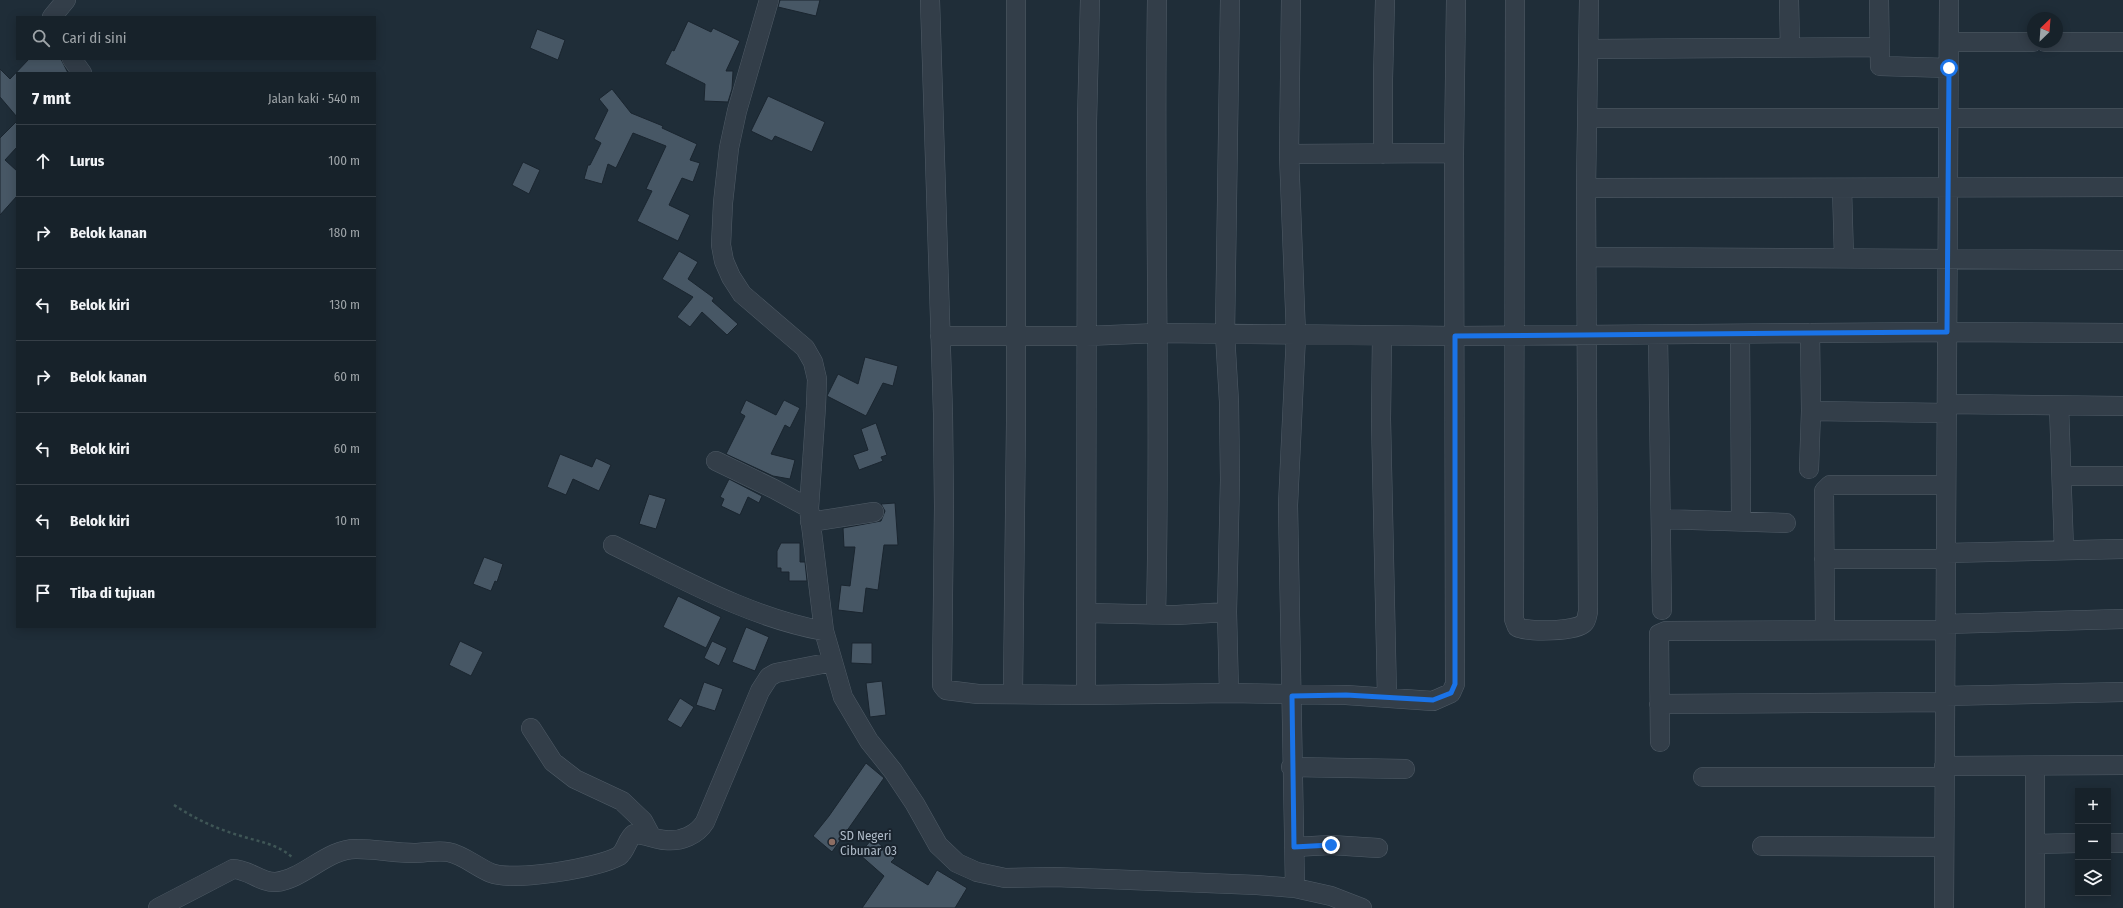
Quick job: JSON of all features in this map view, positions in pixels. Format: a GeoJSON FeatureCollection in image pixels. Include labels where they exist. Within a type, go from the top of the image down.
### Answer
{"type":"FeatureCollection","features":[{"type":"Feature","properties":{"kind":"street"},"geometry":{"type":"LineString","coordinates":[[53,16],[66,0]]}},
{"type":"Feature","properties":{"kind":"street"},"geometry":{"type":"LineString","coordinates":[[769,0],[737,111],[729,148],[723,203],[721,245],[729,272],[742,294],[805,348],[813,362],[817,379],[810,515],[824,630],[843,697],[869,741],[893,770],[915,804],[938,845],[946,854],[966,868],[1005,878],[1055,877],[1257,885],[1295,888],[1331,896],[1362,908]]}},
{"type":"Feature","properties":{"kind":"street"},"geometry":{"type":"LineString","coordinates":[[930,0],[944,506],[942,685],[946,690],[958,693],[1086,695],[1229,693],[1292,696],[1387,697],[1433,700],[1451,693],[1455,684],[1454,154],[1456,0]]}},
{"type":"Feature","properties":{"kind":"street"},"geometry":{"type":"LineString","coordinates":[[1013,693],[1016,336],[1016,0]]}},
{"type":"Feature","properties":{"kind":"street"},"geometry":{"type":"LineString","coordinates":[[1086,695],[1088,613],[1086,336],[1087,122],[1090,0]]}},
{"type":"Feature","properties":{"kind":"street"},"geometry":{"type":"LineString","coordinates":[[1156,614],[1159,477],[1159,333],[1155,130],[1157,0]]}},
{"type":"Feature","properties":{"kind":"street"},"geometry":{"type":"LineString","coordinates":[[1229,693],[1227,612],[1230,480],[1225,334],[1230,0]]}},
{"type":"Feature","properties":{"kind":"street"},"geometry":{"type":"LineString","coordinates":[[1290,0],[1289,154],[1296,335],[1288,505],[1295,888]]}},
{"type":"Feature","properties":{"kind":"street"},"geometry":{"type":"LineString","coordinates":[[1383,154],[1385,0]]}},
{"type":"Feature","properties":{"kind":"street"},"geometry":{"type":"LineString","coordinates":[[1515,0],[1516,336],[1514,618],[1517,627],[1526,630],[1575,628],[1584,623],[1588,612],[1586,335],[1586,188],[1589,49],[1588,0]]}},
{"type":"Feature","properties":{"kind":"street"},"geometry":{"type":"LineString","coordinates":[[1789,0],[1790,47]]}},
{"type":"Feature","properties":{"kind":"street"},"geometry":{"type":"LineString","coordinates":[[1879,0],[1880,66],[1949,68]]}},
{"type":"Feature","properties":{"kind":"street"},"geometry":{"type":"LineString","coordinates":[[1944,908],[1949,0]]}},
{"type":"Feature","properties":{"kind":"street"},"geometry":{"type":"LineString","coordinates":[[1949,42],[2027,42]]}},
{"type":"Feature","properties":{"kind":"street"},"geometry":{"type":"LineString","coordinates":[[2063,42],[2123,42]]}},
{"type":"Feature","properties":{"kind":"street"},"geometry":{"type":"LineString","coordinates":[[1589,49],[1880,47]]}},
{"type":"Feature","properties":{"kind":"street"},"geometry":{"type":"LineString","coordinates":[[73,60],[81,72]]}},
{"type":"Feature","properties":{"kind":"street"},"geometry":{"type":"LineString","coordinates":[[1588,118],[2123,118]]}},
{"type":"Feature","properties":{"kind":"street"},"geometry":{"type":"LineString","coordinates":[[1289,154],[1454,154]]}},
{"type":"Feature","properties":{"kind":"street"},"geometry":{"type":"LineString","coordinates":[[1586,188],[2123,187]]}},
{"type":"Feature","properties":{"kind":"street"},"geometry":{"type":"LineString","coordinates":[[1842,188],[1844,258]]}},
{"type":"Feature","properties":{"kind":"street"},"geometry":{"type":"LineString","coordinates":[[1587,257],[2123,260]]}},
{"type":"Feature","properties":{"kind":"street"},"geometry":{"type":"LineString","coordinates":[[940,336],[1086,336],[1159,333],[1382,336],[1947,332],[2123,333]]}},
{"type":"Feature","properties":{"kind":"street"},"geometry":{"type":"LineString","coordinates":[[1809,469],[1811,411],[1810,333]]}},
{"type":"Feature","properties":{"kind":"street"},"geometry":{"type":"LineString","coordinates":[[1740,334],[1741,521]]}},
{"type":"Feature","properties":{"kind":"street"},"geometry":{"type":"LineString","coordinates":[[1658,335],[1662,610]]}},
{"type":"Feature","properties":{"kind":"street"},"geometry":{"type":"LineString","coordinates":[[1382,336],[1382,464],[1387,697]]}},
{"type":"Feature","properties":{"kind":"street"},"geometry":{"type":"LineString","coordinates":[[2059,406],[2064,550]]}},
{"type":"Feature","properties":{"kind":"street"},"geometry":{"type":"LineString","coordinates":[[1811,411],[2123,406]]}},
{"type":"Feature","properties":{"kind":"street"},"geometry":{"type":"LineString","coordinates":[[716,461],[774,489],[810,515],[874,512]]}},
{"type":"Feature","properties":{"kind":"street"},"geometry":{"type":"LineString","coordinates":[[2062,476],[2123,476]]}},
{"type":"Feature","properties":{"kind":"street"},"geometry":{"type":"LineString","coordinates":[[1825,630],[1824,492],[1830,485],[1946,485]]}},
{"type":"Feature","properties":{"kind":"street"},"geometry":{"type":"LineString","coordinates":[[1661,519],[1786,523]]}},
{"type":"Feature","properties":{"kind":"street"},"geometry":{"type":"LineString","coordinates":[[614,545],[740,607],[796,625],[824,630]]}},
{"type":"Feature","properties":{"kind":"street"},"geometry":{"type":"LineString","coordinates":[[1824,559],[1946,556],[2123,548]]}},
{"type":"Feature","properties":{"kind":"street"},"geometry":{"type":"LineString","coordinates":[[1088,613],[1156,614],[1227,612]]}},
{"type":"Feature","properties":{"kind":"street"},"geometry":{"type":"LineString","coordinates":[[1660,742],[1659,634],[1666,630],[1825,630],[1945,627],[2123,619]]}},
{"type":"Feature","properties":{"kind":"street"},"geometry":{"type":"LineString","coordinates":[[158,908],[233,869],[275,882],[295,876],[305,869],[343,851],[355,849],[415,853],[446,851],[463,857],[491,873],[503,876],[523,877],[566,870],[609,860],[621,855],[633,835],[652,836],[665,840],[675,840],[688,837],[699,831],[705,822],[760,691],[769,677],[776,674],[832,662]]}},
{"type":"Feature","properties":{"kind":"street"},"geometry":{"type":"LineString","coordinates":[[1659,704],[1945,699],[2123,692]]}},
{"type":"Feature","properties":{"kind":"street"},"geometry":{"type":"LineString","coordinates":[[531,728],[554,762],[575,779],[622,801],[643,821],[652,836]]}},
{"type":"Feature","properties":{"kind":"street"},"geometry":{"type":"LineString","coordinates":[[1703,777],[1944,771],[2035,766],[2123,765]]}},
{"type":"Feature","properties":{"kind":"street"},"geometry":{"type":"LineString","coordinates":[[2035,766],[2035,908]]}},
{"type":"Feature","properties":{"kind":"street"},"geometry":{"type":"LineString","coordinates":[[1292,767],[1406,769]]}},
{"type":"Feature","properties":{"kind":"street"},"geometry":{"type":"LineString","coordinates":[[2035,844],[2075,843]]}},
{"type":"Feature","properties":{"kind":"street"},"geometry":{"type":"LineString","coordinates":[[2111,843],[2123,843]]}},
{"type":"Feature","properties":{"kind":"street"},"geometry":{"type":"LineString","coordinates":[[1294,847],[1331,845],[1378,848]]}},
{"type":"Feature","properties":{"kind":"street"},"geometry":{"type":"LineString","coordinates":[[1762,846],[1944,847]]}},
{"type":"Feature","properties":{"kind":"path"},"geometry":{"type":"LineString","coordinates":[[174,805],[196,820],[242,836],[272,844],[290,856],[305,869]]}},
{"type":"Feature","properties":{"kind":"building"},"geometry":{"type":"Polygon","coordinates":[[[780,0],[820,0],[816,16],[778,7],[780,0]]]}},
{"type":"Feature","properties":{"kind":"building"},"geometry":{"type":"Polygon","coordinates":[[[688,21],[711,32],[713,28],[740,41],[726,71],[733,71],[732,89],[728,102],[704,101],[705,84],[665,64],[672,50],[674,51],[688,21]]]}},
{"type":"Feature","properties":{"kind":"building"},"geometry":{"type":"Polygon","coordinates":[[[537,29],[565,40],[558,60],[530,48],[537,29]]]}},
{"type":"Feature","properties":{"kind":"building"},"geometry":{"type":"Polygon","coordinates":[[[28,60],[62,60],[68,72],[17,72],[28,60]]]}},
{"type":"Feature","properties":{"kind":"building"},"geometry":{"type":"Polygon","coordinates":[[[0,69],[10,79],[16,73],[16,116],[0,97],[0,69]]]}},
{"type":"Feature","properties":{"kind":"building"},"geometry":{"type":"Polygon","coordinates":[[[612,89],[631,113],[663,126],[662,128],[697,144],[690,160],[700,163],[693,182],[682,178],[669,205],[690,215],[678,241],[637,221],[652,191],[646,189],[666,146],[633,133],[616,168],[608,164],[602,184],[584,179],[588,165],[590,165],[601,143],[594,139],[608,110],[599,99],[612,89]]]}},
{"type":"Feature","properties":{"kind":"building"},"geometry":{"type":"Polygon","coordinates":[[[768,96],[825,122],[812,152],[775,136],[772,141],[751,131],[768,96]]]}},
{"type":"Feature","properties":{"kind":"building"},"geometry":{"type":"Polygon","coordinates":[[[16,122],[16,148],[5,160],[16,170],[16,197],[0,215],[0,138],[16,122]]]}},
{"type":"Feature","properties":{"kind":"building"},"geometry":{"type":"Polygon","coordinates":[[[523,162],[540,170],[529,194],[512,185],[523,162]]]}},
{"type":"Feature","properties":{"kind":"building"},"geometry":{"type":"Polygon","coordinates":[[[679,251],[698,262],[688,279],[714,298],[712,301],[738,324],[727,335],[702,312],[690,327],[677,317],[693,297],[662,279],[679,251]]]}},
{"type":"Feature","properties":{"kind":"building"},"geometry":{"type":"Polygon","coordinates":[[[865,357],[898,366],[893,386],[883,383],[866,416],[827,396],[838,374],[858,384],[865,357]]]}},
{"type":"Feature","properties":{"kind":"building"},"geometry":{"type":"Polygon","coordinates":[[[746,400],[776,415],[784,400],[800,408],[790,428],[785,425],[771,454],[795,460],[790,479],[773,476],[726,454],[745,416],[740,413],[746,400]]]}},
{"type":"Feature","properties":{"kind":"building"},"geometry":{"type":"Polygon","coordinates":[[[876,423],[887,455],[881,457],[883,461],[859,470],[853,455],[868,450],[861,429],[876,423]]]}},
{"type":"Feature","properties":{"kind":"building"},"geometry":{"type":"Polygon","coordinates":[[[560,454],[592,467],[596,458],[611,465],[599,491],[573,479],[566,495],[547,487],[560,454]]]}},
{"type":"Feature","properties":{"kind":"building"},"geometry":{"type":"Polygon","coordinates":[[[729,479],[762,496],[759,503],[748,497],[740,515],[721,506],[724,499],[720,497],[729,479]]]}},
{"type":"Feature","properties":{"kind":"building"},"geometry":{"type":"Polygon","coordinates":[[[649,494],[666,499],[656,529],[639,524],[649,494]]]}},
{"type":"Feature","properties":{"kind":"building"},"geometry":{"type":"Polygon","coordinates":[[[895,503],[898,545],[884,545],[878,590],[866,588],[863,613],[838,610],[841,585],[850,586],[855,547],[844,547],[843,528],[881,521],[885,511],[881,504],[895,503]]]}},
{"type":"Feature","properties":{"kind":"building"},"geometry":{"type":"Polygon","coordinates":[[[781,543],[800,543],[800,562],[805,562],[807,581],[789,581],[789,572],[781,572],[781,568],[777,568],[777,551],[781,543]]]}},
{"type":"Feature","properties":{"kind":"building"},"geometry":{"type":"Polygon","coordinates":[[[484,557],[503,564],[497,582],[495,581],[491,591],[473,584],[484,557]]]}},
{"type":"Feature","properties":{"kind":"building"},"geometry":{"type":"Polygon","coordinates":[[[678,596],[721,617],[706,648],[663,627],[678,596]]]}},
{"type":"Feature","properties":{"kind":"building"},"geometry":{"type":"Polygon","coordinates":[[[746,627],[769,637],[755,671],[732,662],[746,627]]]}},
{"type":"Feature","properties":{"kind":"building"},"geometry":{"type":"Polygon","coordinates":[[[460,641],[483,652],[471,676],[449,665],[460,641]]]}},
{"type":"Feature","properties":{"kind":"building"},"geometry":{"type":"Polygon","coordinates":[[[712,641],[727,648],[719,666],[704,658],[712,641]]]}},
{"type":"Feature","properties":{"kind":"building"},"geometry":{"type":"Polygon","coordinates":[[[852,643],[872,643],[872,664],[851,663],[852,643]]]}},
{"type":"Feature","properties":{"kind":"building"},"geometry":{"type":"Polygon","coordinates":[[[882,681],[886,715],[870,717],[866,683],[882,681]]]}},
{"type":"Feature","properties":{"kind":"building"},"geometry":{"type":"Polygon","coordinates":[[[704,682],[723,689],[715,711],[696,705],[704,682]]]}},
{"type":"Feature","properties":{"kind":"building"},"geometry":{"type":"Polygon","coordinates":[[[680,698],[694,707],[681,728],[667,720],[680,698]]]}},
{"type":"Feature","properties":{"kind":"building"},"geometry":{"type":"Polygon","coordinates":[[[866,763],[884,778],[832,852],[813,836],[866,763]]]}},
{"type":"Feature","properties":{"kind":"building"},"geometry":{"type":"Polygon","coordinates":[[[873,838],[895,858],[891,862],[928,885],[937,870],[967,888],[955,908],[862,908],[884,876],[859,854],[873,838]]]}},
{"type":"Feature","properties":{"kind":"place","name":"SD Negeri Cibunar 03"},"geometry":{"type":"Point","coordinates":[832,842]}},
{"type":"Feature","properties":{"kind":"route"},"geometry":{"type":"LineString","coordinates":[[1331,845],[1294,847],[1292,696],[1346,695],[1433,700],[1451,693],[1455,684],[1455,336],[1947,332],[1949,68]]}}]}
